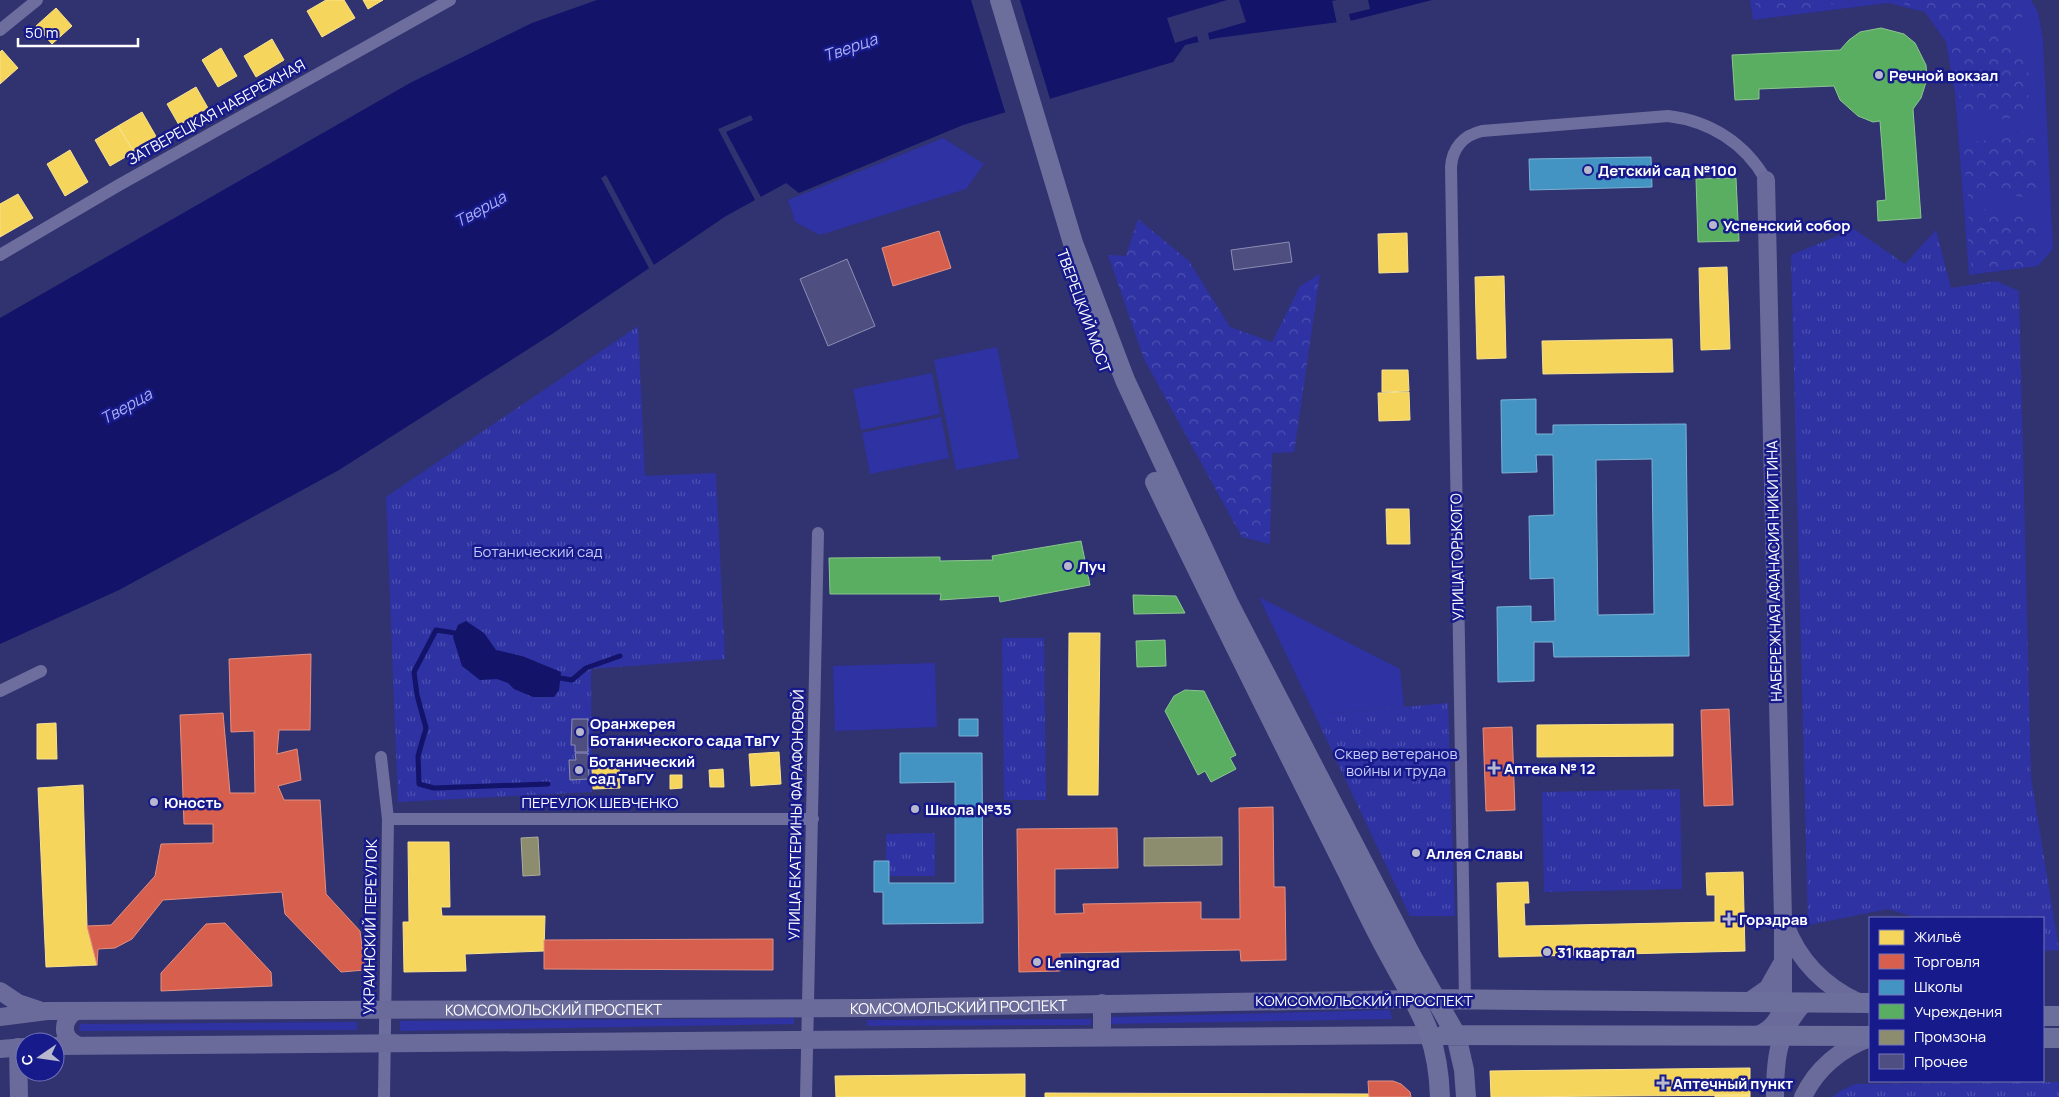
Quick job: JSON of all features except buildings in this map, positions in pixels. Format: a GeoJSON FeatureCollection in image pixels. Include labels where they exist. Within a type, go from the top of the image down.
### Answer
{"type":"FeatureCollection","features":[{"type":"Feature","properties":{"kind":"main road","name":"ТВЕРЕЦКИЙ МОСТ"},"geometry":{"type":"LineString","coordinates":[[986,0],[1057,236],[1092,334],[1132,431],[1222,606]]}},
{"type":"Feature","properties":{"kind":"main road","name":"ТВЕРЕЦКИЙ МОСТ"},"geometry":{"type":"LineString","coordinates":[[1000,0],[1062,208],[1101,321],[1222,606]]}},
{"type":"Feature","properties":{"kind":"main road"},"geometry":{"type":"LineString","coordinates":[[1222,606],[1382,941],[1415,999],[1432,1035],[1440,1071],[1440,1097]]}},
{"type":"Feature","properties":{"kind":"main road"},"geometry":{"type":"LineString","coordinates":[[1222,606],[1456,1035],[1464,1070],[1466,1097]]}},
{"type":"Feature","properties":{"kind":"main road","name":"КОМСОМОЛЬСКИЙ ПРОСПЕКТ"},"geometry":{"type":"LineString","coordinates":[[1415,999],[1865,1003]]}},
{"type":"Feature","properties":{"kind":"main road"},"geometry":{"type":"LineString","coordinates":[[2044,1016],[2059,1016]]}},
{"type":"Feature","properties":{"kind":"main road","name":"КОМСОМОЛЬСКИЙ ПРОСПЕКТ"},"geometry":{"type":"LineString","coordinates":[[1432,1035],[1783,1035],[1869,1037]]}},
{"type":"Feature","properties":{"kind":"main road"},"geometry":{"type":"LineString","coordinates":[[2044,1038],[2059,1038]]}},
{"type":"Feature","properties":{"kind":"street"},"geometry":{"type":"LineString","coordinates":[[0,30],[37,0]]}},
{"type":"Feature","properties":{"kind":"street","name":"ЗАТВЕРЕЦКАЯ НАБЕРЕЖНАЯ"},"geometry":{"type":"LineString","coordinates":[[0,255],[120,185],[450,0]]}},
{"type":"Feature","properties":{"kind":"street","name":"УЛИЦА ГОРЬКОГО"},"geometry":{"type":"LineString","coordinates":[[1465,1000],[1452,158],[1458,145],[1469,136],[1482,131],[1658,115],[1678,117],[1707,126],[1734,142],[1748,155],[1766,180]]}},
{"type":"Feature","properties":{"kind":"street","name":"НАБЕРЕЖНАЯ АФАНАСИЯ НИКИТИНА"},"geometry":{"type":"LineString","coordinates":[[1766,180],[1783,919],[1783,1003]]}},
{"type":"Feature","properties":{"kind":"street","name":"УЛИЦА ЕКАТЕРИНЫ ФАРАФОНОВОЙ"},"geometry":{"type":"LineString","coordinates":[[806,1097],[818,533]]}},
{"type":"Feature","properties":{"kind":"street"},"geometry":{"type":"LineString","coordinates":[[0,692],[41,671]]}},
{"type":"Feature","properties":{"kind":"street","name":"УКРАИНСКИЙ ПЕРЕУЛОК"},"geometry":{"type":"LineString","coordinates":[[381,757],[388,820],[384,1097]]}},
{"type":"Feature","properties":{"kind":"street","name":"ПЕРЕУЛОК ШЕВЧЕНКО"},"geometry":{"type":"LineString","coordinates":[[388,820],[812,819]]}},
{"type":"Feature","properties":{"kind":"street"},"geometry":{"type":"LineString","coordinates":[[1783,919],[1796,948],[1816,973],[1833,988],[1865,1003]]}},
{"type":"Feature","properties":{"kind":"street"},"geometry":{"type":"LineString","coordinates":[[1748,1002],[1760,995],[1771,984],[1782,962]]}},
{"type":"Feature","properties":{"kind":"street","name":"КОМСОМОЛЬСКИЙ ПРОСПЕКТ"},"geometry":{"type":"LineString","coordinates":[[0,991],[25,1006],[47,1011]]}},
{"type":"Feature","properties":{"kind":"street","name":"КОМСОМОЛЬСКИЙ ПРОСПЕКТ"},"geometry":{"type":"LineString","coordinates":[[0,1017],[47,1011],[807,1008],[1415,999]]}},
{"type":"Feature","properties":{"kind":"street"},"geometry":{"type":"LineString","coordinates":[[1757,1035],[1767,1031],[1775,1023],[1781,1014],[1783,1003]]}},
{"type":"Feature","properties":{"kind":"street"},"geometry":{"type":"LineString","coordinates":[[1775,1097],[1775,1061],[1783,1035],[1804,1003]]}},
{"type":"Feature","properties":{"kind":"street"},"geometry":{"type":"LineString","coordinates":[[1102,1004],[1102,1037]]}},
{"type":"Feature","properties":{"kind":"street"},"geometry":{"type":"LineString","coordinates":[[76,1011],[67,1019],[65,1028],[67,1038],[77,1045]]}},
{"type":"Feature","properties":{"kind":"street","name":"КОМСОМОЛЬСКИЙ ПРОСПЕКТ"},"geometry":{"type":"LineString","coordinates":[[65,1046],[1432,1035]]}},
{"type":"Feature","properties":{"kind":"street"},"geometry":{"type":"LineString","coordinates":[[1803,1097],[1827,1063],[1869,1038]]}},
{"type":"Feature","properties":{"kind":"street"},"geometry":{"type":"LineString","coordinates":[[0,1050],[15,1048]]}},
{"type":"Feature","properties":{"kind":"street"},"geometry":{"type":"LineString","coordinates":[[19,1097],[20,1082]]}},
{"type":"Feature","properties":{"kind":"green space"},"geometry":{"type":"Polygon","coordinates":[[[1750,0],[2031,0],[2038,12],[2043,39],[2053,249],[2038,266],[1969,275],[1955,94],[1946,42],[1925,12],[1888,3],[1753,20],[1750,0]]]}},
{"type":"Feature","properties":{"kind":"green space"},"geometry":{"type":"Polygon","coordinates":[[[1756,0],[1809,0],[1813,3],[1811,9],[1758,15],[1755,11],[1756,0]]]}},
{"type":"Feature","properties":{"kind":"green space"},"geometry":{"type":"Polygon","coordinates":[[[1830,0],[1878,0],[1849,4],[1831,4],[1830,0]]]}},
{"type":"Feature","properties":{"kind":"green space"},"geometry":{"type":"Polygon","coordinates":[[[1884,0],[2021,0],[2025,12],[2019,23],[2018,35],[2007,43],[2019,51],[2025,61],[2031,86],[2025,92],[2032,99],[2034,112],[2020,117],[1993,120],[1980,112],[1962,115],[1959,99],[1962,81],[1956,76],[1948,40],[1928,11],[1884,0]]]}},
{"type":"Feature","properties":{"kind":"green space"},"geometry":{"type":"Polygon","coordinates":[[[2027,130],[2034,139],[2040,162],[2039,174],[2042,190],[2021,197],[1998,192],[1978,193],[1973,199],[1968,197],[1963,151],[1973,140],[1976,142],[2001,140],[2027,130]]]}},
{"type":"Feature","properties":{"kind":"green space"},"geometry":{"type":"Polygon","coordinates":[[[943,138],[984,164],[966,189],[820,235],[795,222],[788,200],[943,138]]]}},
{"type":"Feature","properties":{"kind":"green space"},"geometry":{"type":"Polygon","coordinates":[[[1987,209],[2027,211],[2036,214],[2038,260],[2034,266],[2004,270],[1974,271],[1971,269],[1968,212],[1987,209]]]}},
{"type":"Feature","properties":{"kind":"green space"},"geometry":{"type":"Polygon","coordinates":[[[1138,219],[1189,261],[1230,327],[1272,342],[1300,286],[1320,274],[1294,452],[1272,453],[1270,544],[1242,537],[1144,359],[1108,255],[1126,256],[1138,219]]]}},
{"type":"Feature","properties":{"kind":"green space"},"geometry":{"type":"Polygon","coordinates":[[[1854,229],[1905,264],[1936,230],[1951,288],[1996,281],[2019,291],[2031,777],[2059,950],[2044,951],[2044,917],[1914,917],[1888,909],[1808,925],[1791,255],[1854,229]]]}},
{"type":"Feature","properties":{"kind":"green space","name":"Ботанический сад"},"geometry":{"type":"Polygon","coordinates":[[[638,326],[645,476],[716,473],[725,659],[591,669],[592,792],[398,802],[386,497],[638,326]]]}},
{"type":"Feature","properties":{"kind":"green space"},"geometry":{"type":"Polygon","coordinates":[[[997,347],[1019,458],[956,470],[934,360],[997,347]]]}},
{"type":"Feature","properties":{"kind":"green space"},"geometry":{"type":"Polygon","coordinates":[[[932,373],[940,414],[861,430],[853,389],[932,373]]]}},
{"type":"Feature","properties":{"kind":"green space"},"geometry":{"type":"Polygon","coordinates":[[[941,417],[949,458],[870,474],[862,433],[941,417]]]}},
{"type":"Feature","properties":{"kind":"green space"},"geometry":{"type":"Polygon","coordinates":[[[1259,597],[1400,669],[1404,707],[1315,715],[1259,597]]]}},
{"type":"Feature","properties":{"kind":"green space"},"geometry":{"type":"Polygon","coordinates":[[[1002,638],[1044,638],[1046,800],[1004,800],[1002,638]]]}},
{"type":"Feature","properties":{"kind":"green space"},"geometry":{"type":"Polygon","coordinates":[[[935,663],[937,727],[835,731],[833,666],[935,663]]]}},
{"type":"Feature","properties":{"kind":"green space","name":"Сквер ветеранов войны и труда"},"geometry":{"type":"Polygon","coordinates":[[[1448,703],[1455,916],[1410,916],[1315,715],[1448,703]]]}},
{"type":"Feature","properties":{"kind":"green space"},"geometry":{"type":"Polygon","coordinates":[[[1680,789],[1682,889],[1544,892],[1542,792],[1680,789]]]}},
{"type":"Feature","properties":{"kind":"green space"},"geometry":{"type":"Polygon","coordinates":[[[935,833],[935,876],[886,876],[886,834],[935,833]]]}},
{"type":"Feature","properties":{"kind":"green space"},"geometry":{"type":"Polygon","coordinates":[[[1390,1010],[1392,1019],[1110,1024],[1111,1017],[1390,1010]]]}},
{"type":"Feature","properties":{"kind":"green space"},"geometry":{"type":"Polygon","coordinates":[[[794,1018],[794,1024],[400,1031],[400,1021],[794,1018]]]}},
{"type":"Feature","properties":{"kind":"green space"},"geometry":{"type":"Polygon","coordinates":[[[1091,1019],[1091,1025],[867,1026],[867,1020],[1091,1019]]]}},
{"type":"Feature","properties":{"kind":"green space"},"geometry":{"type":"Polygon","coordinates":[[[357,1022],[357,1030],[79,1031],[80,1024],[357,1022]]]}},
{"type":"Feature","properties":{"kind":"green space"},"geometry":{"type":"Polygon","coordinates":[[[2059,1082],[2059,1097],[1833,1097],[1840,1091],[1855,1084],[2059,1082]]]}},
{"type":"Feature","properties":{"kind":"water","name":"Тверца"},"geometry":{"type":"Polygon","coordinates":[[[597,0],[1432,0],[1354,20],[1217,38],[1185,45],[1173,62],[963,125],[799,193],[786,183],[726,216],[552,334],[339,470],[119,590],[0,644],[0,318],[410,83],[532,23],[597,0]]]}},
{"type":"Feature","properties":{"kind":"water"},"geometry":{"type":"Polygon","coordinates":[[[466,621],[484,633],[496,650],[522,656],[561,672],[559,690],[554,697],[533,697],[497,679],[480,680],[462,666],[453,637],[458,625],[466,621]]]}},
{"type":"Feature","properties":{"kind":"pier"},"geometry":{"type":"Polygon","coordinates":[[[971,0],[1020,0],[1051,102],[1006,115],[971,0]]]}},
{"type":"Feature","properties":{"kind":"pier"},"geometry":{"type":"Polygon","coordinates":[[[1227,0],[1239,0],[1246,22],[1208,33],[1210,42],[1199,44],[1197,36],[1175,43],[1167,18],[1227,0]]]}},
{"type":"Feature","properties":{"kind":"pier"},"geometry":{"type":"Polygon","coordinates":[[[1368,0],[1370,9],[1349,14],[1351,23],[1337,24],[1332,1],[1368,0]]]}},
{"type":"Feature","properties":{"kind":"pier"},"geometry":{"type":"Polygon","coordinates":[[[751,115],[753,120],[726,132],[762,199],[756,202],[718,129],[751,115]]]}},
{"type":"Feature","properties":{"kind":"pier"},"geometry":{"type":"Polygon","coordinates":[[[606,175],[655,267],[650,270],[601,178],[606,175]]]}},
{"type":"Feature","properties":{"kind":"waterway"},"geometry":{"type":"LineString","coordinates":[[455,633],[436,630],[414,672],[417,695],[426,728],[418,756],[419,784],[434,788],[548,784]]}},
{"type":"Feature","properties":{"kind":"waterway"},"geometry":{"type":"LineString","coordinates":[[560,678],[572,680],[586,668],[620,656]]}},
{"type":"Feature","properties":{"kind":"place","name":"Речной вокзал"},"geometry":{"type":"Point","coordinates":[1879,75]}},
{"type":"Feature","properties":{"kind":"place","name":"Детский сад №100"},"geometry":{"type":"Point","coordinates":[1588,170]}},
{"type":"Feature","properties":{"kind":"place","name":"Успенский собор"},"geometry":{"type":"Point","coordinates":[1713,225]}},
{"type":"Feature","properties":{"kind":"place","name":"Луч"},"geometry":{"type":"Point","coordinates":[1068,566]}},
{"type":"Feature","properties":{"kind":"place","name":"Оранжерея Ботанического сада ТвГУ"},"geometry":{"type":"Point","coordinates":[580,732]}},
{"type":"Feature","properties":{"kind":"place","name":"Аптека № 12"},"geometry":{"type":"Point","coordinates":[1494,768]}},
{"type":"Feature","properties":{"kind":"place","name":"Ботанический сад ТвГУ"},"geometry":{"type":"Point","coordinates":[579,770]}},
{"type":"Feature","properties":{"kind":"place","name":"Юность"},"geometry":{"type":"Point","coordinates":[154,802]}},
{"type":"Feature","properties":{"kind":"place","name":"Школа №35"},"geometry":{"type":"Point","coordinates":[915,809]}},
{"type":"Feature","properties":{"kind":"place","name":"Аллея Славы"},"geometry":{"type":"Point","coordinates":[1416,853]}},
{"type":"Feature","properties":{"kind":"place","name":"Горздрав"},"geometry":{"type":"Point","coordinates":[1729,919]}},
{"type":"Feature","properties":{"kind":"place","name":"31 квартал"},"geometry":{"type":"Point","coordinates":[1547,952]}},
{"type":"Feature","properties":{"kind":"place","name":"Leningrad"},"geometry":{"type":"Point","coordinates":[1037,962]}},
{"type":"Feature","properties":{"kind":"place","name":"Аптечный пункт"},"geometry":{"type":"Point","coordinates":[1663,1083]}}]}
